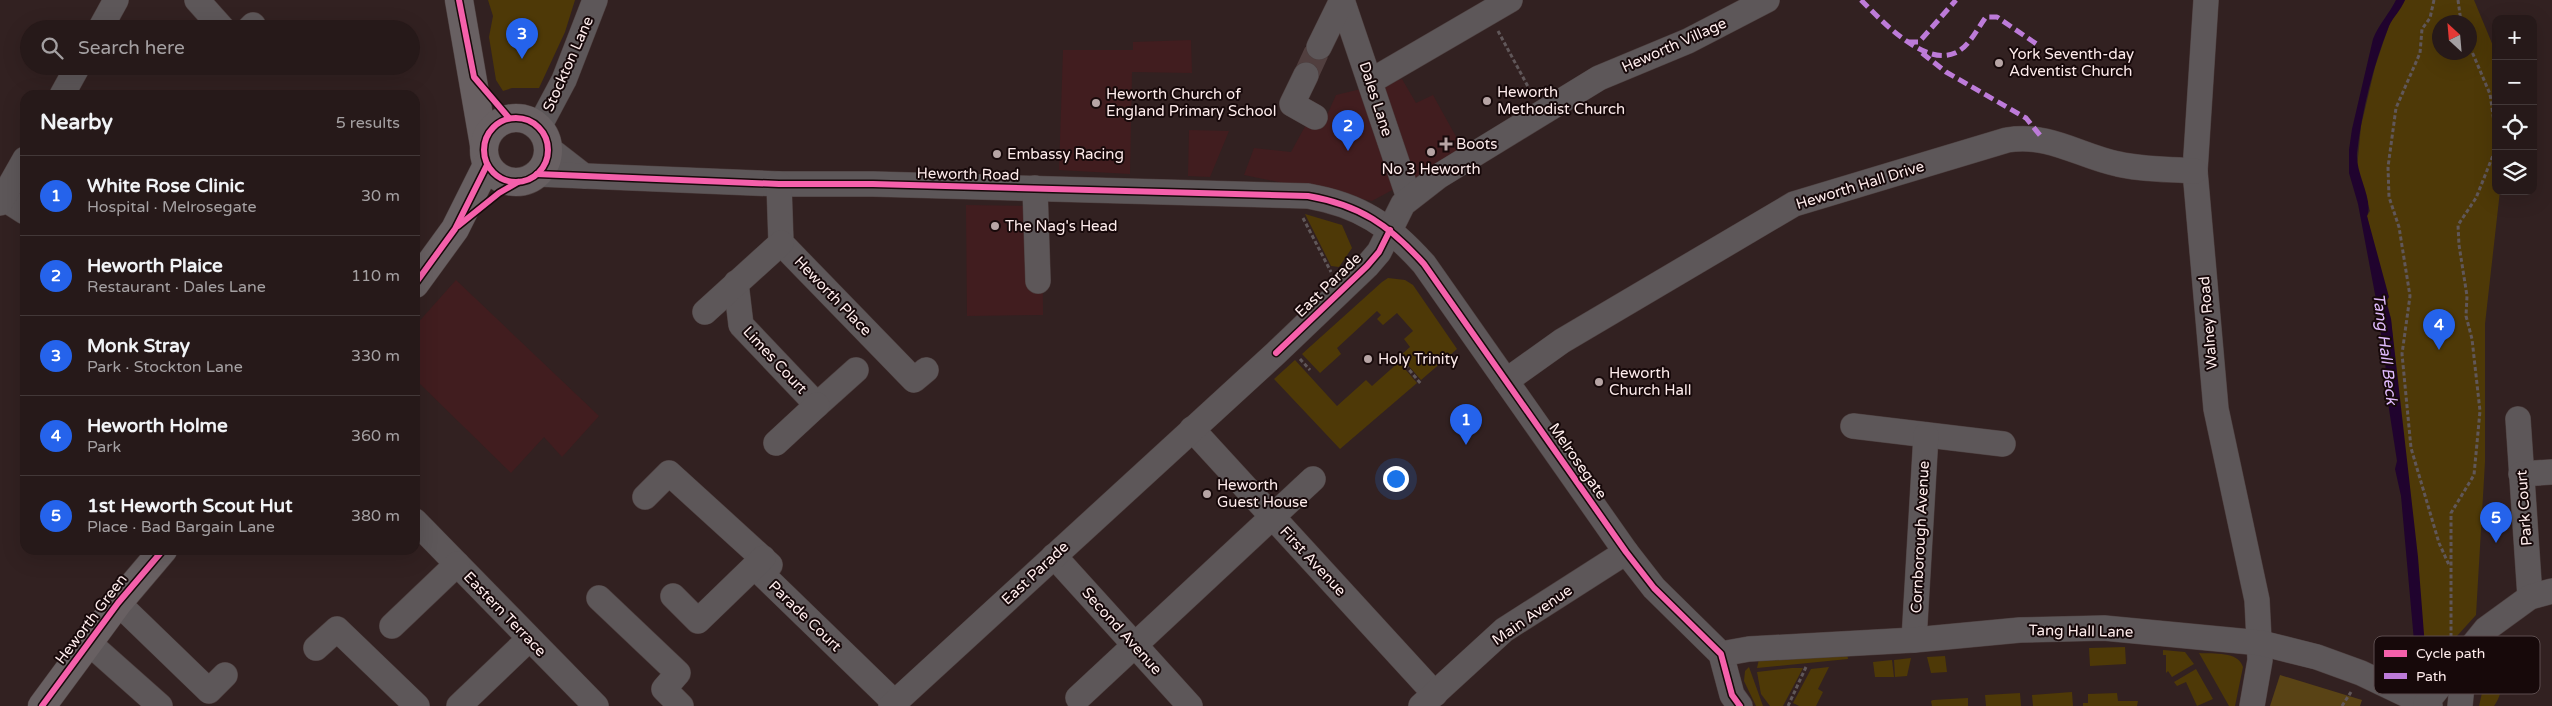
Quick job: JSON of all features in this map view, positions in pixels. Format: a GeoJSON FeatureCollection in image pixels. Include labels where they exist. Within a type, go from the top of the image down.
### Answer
{"type":"FeatureCollection","features":[{"type":"Feature","properties":{"kind":"main road"},"geometry":{"type":"LineString","coordinates":[[458,0],[474,77],[474,98],[484,145],[500,178],[528,178]]}},
{"type":"Feature","properties":{"kind":"main road"},"geometry":{"type":"LineString","coordinates":[[474,77],[509,118]]}},
{"type":"Feature","properties":{"kind":"main road"},"geometry":{"type":"LineString","coordinates":[[420,277],[455,229],[499,193],[528,178],[545,162],[543,138],[525,119],[509,118],[492,127],[455,229]]}},
{"type":"Feature","properties":{"kind":"main road"},"geometry":{"type":"LineString","coordinates":[[455,229],[458,194],[474,153],[484,145]]}},
{"type":"Feature","properties":{"kind":"main road","name":"Heworth Green"},"geometry":{"type":"LineString","coordinates":[[42,706],[118,603],[159,555]]}},
{"type":"Feature","properties":{"kind":"street"},"geometry":{"type":"LineString","coordinates":[[105,20],[116,0]]}},
{"type":"Feature","properties":{"kind":"street"},"geometry":{"type":"LineString","coordinates":[[197,0],[215,20]]}},
{"type":"Feature","properties":{"kind":"street","name":"Stockton Lane"},"geometry":{"type":"LineString","coordinates":[[543,138],[595,0]]}},
{"type":"Feature","properties":{"kind":"street"},"geometry":{"type":"LineString","coordinates":[[1319,47],[1342,0]]}},
{"type":"Feature","properties":{"kind":"street","name":"Dales Lane"},"geometry":{"type":"LineString","coordinates":[[1342,0],[1371,81],[1409,198]]}},
{"type":"Feature","properties":{"kind":"street"},"geometry":{"type":"LineString","coordinates":[[1371,81],[1510,0]]}},
{"type":"Feature","properties":{"kind":"street","name":"Heworth Village"},"geometry":{"type":"LineString","coordinates":[[1390,230],[1398,211],[1409,198],[1439,176],[1599,78],[1688,41],[1767,0]]}},
{"type":"Feature","properties":{"kind":"street","name":"Walney Road"},"geometry":{"type":"LineString","coordinates":[[2206,0],[2195,171],[2216,409],[2257,600],[2261,643],[2257,684],[2252,706]]}},
{"type":"Feature","properties":{"kind":"street"},"geometry":{"type":"LineString","coordinates":[[65,90],[73,75]]}},
{"type":"Feature","properties":{"kind":"street"},"geometry":{"type":"LineString","coordinates":[[1306,75],[1292,104],[1315,117]]}},
{"type":"Feature","properties":{"kind":"street","name":"Heworth Hall Drive"},"geometry":{"type":"LineString","coordinates":[[1506,381],[1562,341],[1794,204],[1999,142],[2025,137],[2043,139],[2119,164],[2195,171]]}},
{"type":"Feature","properties":{"kind":"street"},"geometry":{"type":"LineString","coordinates":[[543,138],[584,176]]}},
{"type":"Feature","properties":{"kind":"street"},"geometry":{"type":"LineString","coordinates":[[20,167],[1,199],[20,209]]}},
{"type":"Feature","properties":{"kind":"street","name":"Heworth Road"},"geometry":{"type":"LineString","coordinates":[[528,178],[584,176],[779,184],[1035,188],[1308,196],[1341,203],[1362,212],[1390,230]]}},
{"type":"Feature","properties":{"kind":"street"},"geometry":{"type":"LineString","coordinates":[[705,312],[781,243],[779,184]]}},
{"type":"Feature","properties":{"kind":"street"},"geometry":{"type":"LineString","coordinates":[[1035,188],[1038,282]]}},
{"type":"Feature","properties":{"kind":"street","name":"Melrosegate"},"geometry":{"type":"LineString","coordinates":[[1390,230],[1424,264],[1626,552],[1654,588],[1721,654]]}},
{"type":"Feature","properties":{"kind":"street","name":"East Parade"},"geometry":{"type":"LineString","coordinates":[[893,704],[1341,290],[1379,252],[1390,230]]}},
{"type":"Feature","properties":{"kind":"street","name":"Heworth Place"},"geometry":{"type":"LineString","coordinates":[[781,243],[914,380],[926,370]]}},
{"type":"Feature","properties":{"kind":"street","name":"Limes Court"},"geometry":{"type":"LineString","coordinates":[[736,283],[741,325],[817,405]]}},
{"type":"Feature","properties":{"kind":"street","name":"Limes Court"},"geometry":{"type":"LineString","coordinates":[[776,443],[856,370]]}},
{"type":"Feature","properties":{"kind":"street","name":"Park Court"},"geometry":{"type":"LineString","coordinates":[[2518,419],[2521,474],[2541,594]]}},
{"type":"Feature","properties":{"kind":"street"},"geometry":{"type":"LineString","coordinates":[[1854,426],[2003,444]]}},
{"type":"Feature","properties":{"kind":"street","name":"First Avenue"},"geometry":{"type":"LineString","coordinates":[[1192,429],[1272,517],[1428,700]]}},
{"type":"Feature","properties":{"kind":"street","name":"Cornborough Avenue"},"geometry":{"type":"LineString","coordinates":[[1914,640],[1926,435]]}},
{"type":"Feature","properties":{"kind":"street"},"geometry":{"type":"LineString","coordinates":[[2521,474],[2552,472]]}},
{"type":"Feature","properties":{"kind":"street"},"geometry":{"type":"LineString","coordinates":[[645,497],[669,473],[763,558],[698,621],[673,596]]}},
{"type":"Feature","properties":{"kind":"street"},"geometry":{"type":"LineString","coordinates":[[1078,698],[1313,479]]}},
{"type":"Feature","properties":{"kind":"street","name":"Eastern Terrace"},"geometry":{"type":"LineString","coordinates":[[420,526],[596,706]]}},
{"type":"Feature","properties":{"kind":"street","name":"Main Avenue"},"geometry":{"type":"LineString","coordinates":[[1428,700],[1504,630],[1626,552]]}},
{"type":"Feature","properties":{"kind":"street","name":"Second Avenue"},"geometry":{"type":"LineString","coordinates":[[1054,556],[1190,706]]}},
{"type":"Feature","properties":{"kind":"street","name":"Parade Court"},"geometry":{"type":"LineString","coordinates":[[763,558],[770,565],[762,574],[893,704]]}},
{"type":"Feature","properties":{"kind":"street"},"geometry":{"type":"LineString","coordinates":[[392,626],[457,564]]}},
{"type":"Feature","properties":{"kind":"street"},"geometry":{"type":"LineString","coordinates":[[2480,636],[2486,629],[2541,594]]}},
{"type":"Feature","properties":{"kind":"street"},"geometry":{"type":"LineString","coordinates":[[599,598],[678,674],[664,688],[681,706]]}},
{"type":"Feature","properties":{"kind":"street"},"geometry":{"type":"LineString","coordinates":[[118,603],[209,691],[225,675]]}},
{"type":"Feature","properties":{"kind":"street"},"geometry":{"type":"LineString","coordinates":[[316,648],[337,628],[417,706]]}},
{"type":"Feature","properties":{"kind":"street","name":"Tang Hall Lane"},"geometry":{"type":"LineString","coordinates":[[1721,654],[1749,649],[1914,640],[2020,630],[2104,628],[2261,643],[2317,657],[2374,680]]}},
{"type":"Feature","properties":{"kind":"street"},"geometry":{"type":"LineString","coordinates":[[459,706],[529,639]]}},
{"type":"Feature","properties":{"kind":"street"},"geometry":{"type":"LineString","coordinates":[[88,642],[160,706]]}},
{"type":"Feature","properties":{"kind":"street"},"geometry":{"type":"LineString","coordinates":[[1721,654],[1732,695],[1740,706]]}},
{"type":"Feature","properties":{"kind":"street","name":"Tang Hall Lane"},"geometry":{"type":"LineString","coordinates":[[2405,694],[2428,705]]}},
{"type":"Feature","properties":{"kind":"street"},"geometry":{"type":"LineString","coordinates":[[2428,705],[2436,694]]}},
{"type":"Feature","properties":{"kind":"path"},"geometry":{"type":"LineString","coordinates":[[2434,0],[2430,18],[2422,29],[2420,53],[2396,108],[2388,167],[2389,197],[2399,227],[2410,296],[2402,354],[2411,448],[2439,543],[2450,565]]}},
{"type":"Feature","properties":{"kind":"path"},"geometry":{"type":"LineString","coordinates":[[2458,0],[2460,15]]}},
{"type":"Feature","properties":{"kind":"path"},"geometry":{"type":"LineString","coordinates":[[1488,13],[1542,114]]}},
{"type":"Feature","properties":{"kind":"path"},"geometry":{"type":"LineString","coordinates":[[2476,60],[2490,94],[2492,108]]}},
{"type":"Feature","properties":{"kind":"path"},"geometry":{"type":"LineString","coordinates":[[2451,636],[2450,565],[2452,513],[2474,475],[2480,411],[2472,339],[2466,316],[2467,296],[2458,245],[2458,225],[2476,198],[2495,150]]}},
{"type":"Feature","properties":{"kind":"path"},"geometry":{"type":"LineString","coordinates":[[1291,196],[1341,290]]}},
{"type":"Feature","properties":{"kind":"path"},"geometry":{"type":"LineString","coordinates":[[1401,360],[1421,384]]}},
{"type":"Feature","properties":{"kind":"path"},"geometry":{"type":"LineString","coordinates":[[1788,706],[1807,664]]}},
{"type":"Feature","properties":{"kind":"shaded area"},"geometry":{"type":"Polygon","coordinates":[[[488,0],[575,0],[565,32],[539,88],[512,88],[503,91],[496,80],[489,37],[493,16],[488,0]]]}},
{"type":"Feature","properties":{"kind":"shaded area"},"geometry":{"type":"Polygon","coordinates":[[[2405,0],[2474,0],[2492,43],[2492,195],[2500,195],[2485,324],[2485,462],[2476,615],[2457,636],[2420,636],[2391,319],[2367,216],[2370,211],[2357,168],[2361,126],[2375,67],[2390,23],[2405,0]]]}},
{"type":"Feature","properties":{"kind":"shaded area","name":"Heworth Church of England Primary School"},"geometry":{"type":"Polygon","coordinates":[[[1191,40],[1192,73],[1132,72],[1130,174],[1059,170],[1063,50],[1133,50],[1133,42],[1191,40]]]}},
{"type":"Feature","properties":{"kind":"shaded area"},"geometry":{"type":"Polygon","coordinates":[[[1402,79],[1416,103],[1433,95],[1464,151],[1372,201],[1244,175],[1254,148],[1291,152],[1308,121],[1322,126],[1336,95],[1402,79]]]}},
{"type":"Feature","properties":{"kind":"shaded area"},"geometry":{"type":"Polygon","coordinates":[[[1189,130],[1229,131],[1210,177],[1188,176],[1189,130]]]}},
{"type":"Feature","properties":{"kind":"shaded area"},"geometry":{"type":"Polygon","coordinates":[[[966,205],[1042,206],[1043,315],[967,316],[966,205]]]}},
{"type":"Feature","properties":{"kind":"shaded area"},"geometry":{"type":"Polygon","coordinates":[[[1305,214],[1342,225],[1352,248],[1339,267],[1331,266],[1305,214]]]}},
{"type":"Feature","properties":{"kind":"shaded area"},"geometry":{"type":"Polygon","coordinates":[[[1388,278],[1405,280],[1413,285],[1457,349],[1421,380],[1400,356],[1410,347],[1404,339],[1413,331],[1397,313],[1383,325],[1377,319],[1381,315],[1377,311],[1337,348],[1341,354],[1320,373],[1302,354],[1388,278]]]}},
{"type":"Feature","properties":{"kind":"shaded area"},"geometry":{"type":"Polygon","coordinates":[[[456,280],[599,416],[562,457],[544,437],[511,473],[420,384],[420,320],[456,280]]]}},
{"type":"Feature","properties":{"kind":"shaded area"},"geometry":{"type":"Polygon","coordinates":[[[1295,360],[1337,406],[1366,380],[1372,386],[1399,362],[1417,383],[1340,449],[1274,379],[1295,360]]]}},
{"type":"Feature","properties":{"kind":"shaded area"},"geometry":{"type":"Polygon","coordinates":[[[2125,647],[2126,664],[2090,666],[2089,648],[2125,647]]]}},
{"type":"Feature","properties":{"kind":"shaded area"},"geometry":{"type":"Polygon","coordinates":[[[2163,650],[2185,652],[2194,664],[2172,677],[2168,671],[2166,673],[2166,655],[2163,655],[2163,650]]]}},
{"type":"Feature","properties":{"kind":"shaded area"},"geometry":{"type":"Polygon","coordinates":[[[2199,653],[2225,654],[2236,658],[2240,662],[2243,667],[2235,706],[2229,706],[2199,653]]]}},
{"type":"Feature","properties":{"kind":"shaded area"},"geometry":{"type":"Polygon","coordinates":[[[1847,654],[1848,659],[1757,668],[1759,659],[1847,654]]]}},
{"type":"Feature","properties":{"kind":"shaded area"},"geometry":{"type":"Polygon","coordinates":[[[1945,656],[1947,672],[1931,673],[1927,657],[1945,656]]]}},
{"type":"Feature","properties":{"kind":"shaded area"},"geometry":{"type":"Polygon","coordinates":[[[1911,658],[1907,676],[1895,677],[1894,660],[1911,658]]]}},
{"type":"Feature","properties":{"kind":"shaded area"},"geometry":{"type":"Polygon","coordinates":[[[1892,660],[1894,677],[1875,677],[1873,662],[1892,660]]]}},
{"type":"Feature","properties":{"kind":"shaded area"},"geometry":{"type":"Polygon","coordinates":[[[1749,667],[1763,706],[1756,706],[1744,681],[1745,671],[1749,667]]]}},
{"type":"Feature","properties":{"kind":"shaded area"},"geometry":{"type":"Polygon","coordinates":[[[1829,667],[1818,689],[1823,692],[1816,706],[1799,706],[1793,703],[1811,669],[1829,667]]]}},
{"type":"Feature","properties":{"kind":"shaded area"},"geometry":{"type":"Polygon","coordinates":[[[1803,668],[1783,706],[1770,706],[1761,694],[1757,672],[1803,668]]]}},
{"type":"Feature","properties":{"kind":"shaded area"},"geometry":{"type":"Polygon","coordinates":[[[2196,669],[2213,699],[2197,706],[2186,682],[2177,686],[2174,682],[2196,669]]]}},
{"type":"Feature","properties":{"kind":"shaded area"},"geometry":{"type":"Polygon","coordinates":[[[2280,675],[2362,700],[2360,706],[2270,706],[2280,675]]]}},
{"type":"Feature","properties":{"kind":"shaded area"},"geometry":{"type":"Polygon","coordinates":[[[2072,692],[2073,706],[2033,706],[2032,695],[2072,692]]]}},
{"type":"Feature","properties":{"kind":"shaded area"},"geometry":{"type":"Polygon","coordinates":[[[2020,693],[2021,706],[1986,706],[1985,695],[2020,693]]]}},
{"type":"Feature","properties":{"kind":"shaded area"},"geometry":{"type":"Polygon","coordinates":[[[2117,693],[2118,701],[2138,701],[2137,706],[2083,706],[2083,703],[2088,703],[2088,694],[2117,693]]]}},
{"type":"Feature","properties":{"kind":"shaded area"},"geometry":{"type":"Polygon","coordinates":[[[2482,694],[2500,694],[2494,706],[2479,706],[2482,694]]]}},
{"type":"Feature","properties":{"kind":"shaded area"},"geometry":{"type":"Polygon","coordinates":[[[1968,698],[1968,706],[1932,706],[1931,701],[1933,700],[1968,698]]]}},
{"type":"Feature","properties":{"kind":"water","name":"Tang Hall Beck"},"geometry":{"type":"Polygon","coordinates":[[[2396,0],[2405,0],[2389,26],[2373,72],[2362,121],[2357,161],[2368,202],[2367,216],[2389,297],[2386,302],[2391,319],[2418,557],[2424,636],[2414,636],[2401,496],[2395,469],[2397,461],[2387,396],[2385,357],[2358,204],[2349,173],[2349,150],[2352,129],[2373,39],[2396,0]]]}},
{"type":"Feature","properties":{"kind":"tunnel"},"geometry":{"type":"LineString","coordinates":[[1306,75],[1319,47]]}},
{"type":"Feature","properties":{"kind":"marked path"},"geometry":{"type":"LineString","coordinates":[[1861,0],[1904,39],[1917,48],[1930,53],[1943,56],[1960,50],[1969,42],[1986,17],[1997,17],[2038,45]]}},
{"type":"Feature","properties":{"kind":"marked path"},"geometry":{"type":"LineString","coordinates":[[1908,42],[1919,42],[1956,0]]}},
{"type":"Feature","properties":{"kind":"marked path"},"geometry":{"type":"LineString","coordinates":[[1922,53],[1946,72],[2026,118],[2043,139]]}},
{"type":"Feature","properties":{"kind":"cycle path"},"geometry":{"type":"LineString","coordinates":[[459,0],[474,77],[509,118]]}},
{"type":"Feature","properties":{"kind":"cycle path"},"geometry":{"type":"LineString","coordinates":[[516,118],[528,120],[539,127],[546,138],[548,150],[546,162],[539,173],[528,180],[516,182],[504,180],[493,173],[486,162],[484,150],[486,138],[493,127],[504,120],[516,118]]}},
{"type":"Feature","properties":{"kind":"cycle path"},"geometry":{"type":"LineString","coordinates":[[420,277],[455,229],[487,165]]}},
{"type":"Feature","properties":{"kind":"cycle path"},"geometry":{"type":"LineString","coordinates":[[537,174],[779,184],[873,184],[1308,196],[1358,211],[1386,228],[1424,264],[1626,552],[1654,588],[1721,654],[1732,695],[1740,706]]}},
{"type":"Feature","properties":{"kind":"cycle path"},"geometry":{"type":"LineString","coordinates":[[458,226],[499,193],[518,182]]}},
{"type":"Feature","properties":{"kind":"cycle path"},"geometry":{"type":"LineString","coordinates":[[1276,353],[1367,266],[1379,252],[1390,230]]}},
{"type":"Feature","properties":{"kind":"cycle path"},"geometry":{"type":"LineString","coordinates":[[42,706],[118,603],[159,555]]}},
{"type":"Feature","properties":{"kind":"place","name":"Monk Stray"},"geometry":{"type":"Point","coordinates":[522,59]}},
{"type":"Feature","properties":{"kind":"place","name":"York Seventh-day Adventist Church"},"geometry":{"type":"Point","coordinates":[1999,63]}},
{"type":"Feature","properties":{"kind":"place","name":"Heworth Methodist Church"},"geometry":{"type":"Point","coordinates":[1487,101]}},
{"type":"Feature","properties":{"kind":"place","name":"Heworth Church of England Primary School"},"geometry":{"type":"Point","coordinates":[1096,103]}},
{"type":"Feature","properties":{"kind":"place","name":"Boots"},"geometry":{"type":"Point","coordinates":[1446,144]}},
{"type":"Feature","properties":{"kind":"place","name":"Heworth Plaice"},"geometry":{"type":"Point","coordinates":[1348,151]}},
{"type":"Feature","properties":{"kind":"place","name":"No 3 Heworth"},"geometry":{"type":"Point","coordinates":[1431,152]}},
{"type":"Feature","properties":{"kind":"place","name":"Embassy Racing"},"geometry":{"type":"Point","coordinates":[997,154]}},
{"type":"Feature","properties":{"kind":"place","name":"The Nag's Head"},"geometry":{"type":"Point","coordinates":[995,226]}},
{"type":"Feature","properties":{"kind":"place","name":"Heworth Holme"},"geometry":{"type":"Point","coordinates":[2439,350]}},
{"type":"Feature","properties":{"kind":"place","name":"Holy Trinity"},"geometry":{"type":"Point","coordinates":[1368,359]}},
{"type":"Feature","properties":{"kind":"place","name":"Heworth Church Hall"},"geometry":{"type":"Point","coordinates":[1599,382]}},
{"type":"Feature","properties":{"kind":"place","name":"White Rose Clinic"},"geometry":{"type":"Point","coordinates":[1466,445]}},
{"type":"Feature","properties":{"kind":"place","name":"Heworth Guest House"},"geometry":{"type":"Point","coordinates":[1207,494]}},
{"type":"Feature","properties":{"kind":"place","name":"1st Heworth Scout Hut"},"geometry":{"type":"Point","coordinates":[2496,543]}}]}
